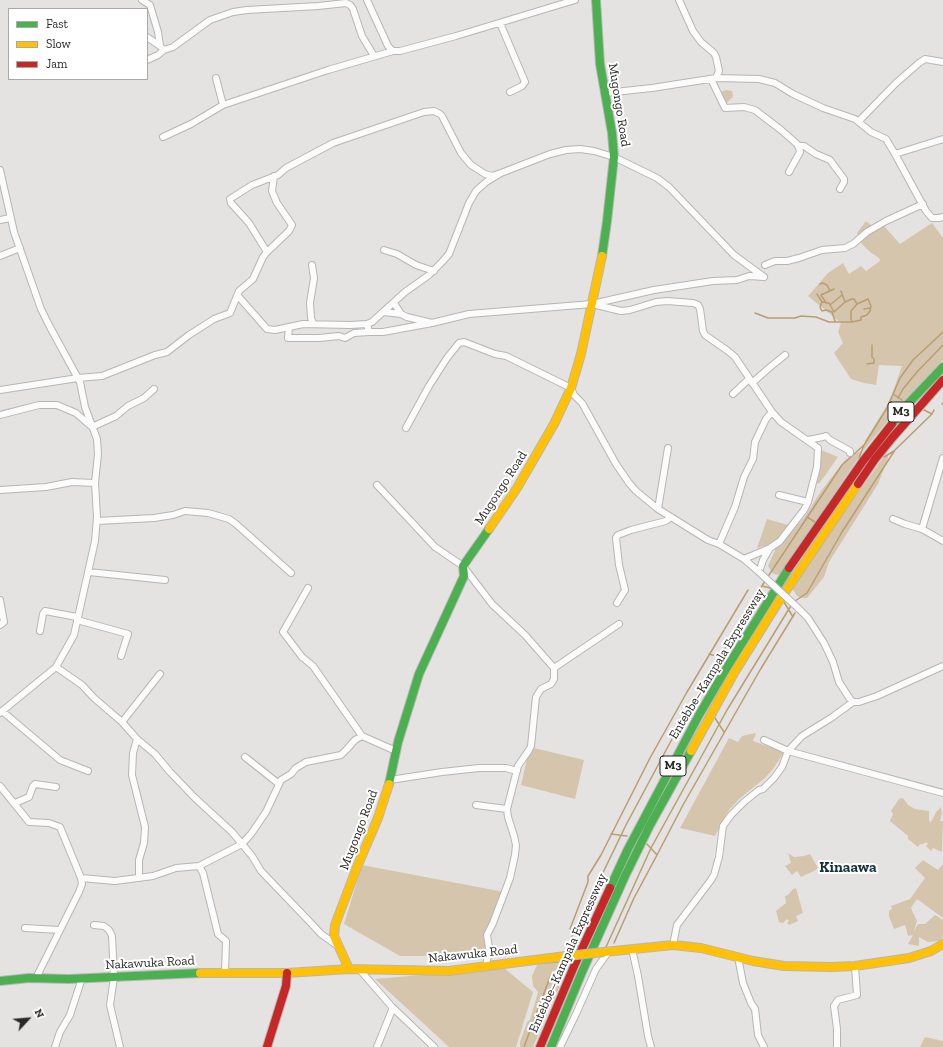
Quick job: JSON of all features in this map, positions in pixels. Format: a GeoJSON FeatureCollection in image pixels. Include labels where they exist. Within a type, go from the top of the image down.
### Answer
{"type":"FeatureCollection","features":[{"type":"Feature","properties":{"kind":"main road","name":"Mugongo Road"},"geometry":{"type":"LineString","coordinates":[[349,968],[334,936],[335,925],[357,867],[378,818],[419,674],[464,576],[463,566],[517,488],[562,410],[571,388],[581,354],[592,304],[607,221],[614,157],[612,133],[598,42],[596,0]]}},
{"type":"Feature","properties":{"kind":"main road","name":"Entebbe–Kampala Expressway"},"geometry":{"type":"LineString","coordinates":[[540,1047],[578,958],[628,849],[718,682],[784,576],[863,461],[905,407],[943,367]]}},
{"type":"Feature","properties":{"kind":"main road","name":"Entebbe–Kampala Expressway"},"geometry":{"type":"LineString","coordinates":[[551,1047],[584,965],[628,869],[650,825],[734,673],[777,604],[875,459],[943,380]]}},
{"type":"Feature","properties":{"kind":"main road","name":"Nakawuka Road"},"geometry":{"type":"LineString","coordinates":[[0,981],[36,978],[114,978],[208,972],[287,973],[349,968],[360,970],[449,971],[607,951],[673,945],[701,948],[784,966],[831,967],[855,966],[909,958],[931,951],[943,944]]}},
{"type":"Feature","properties":{"kind":"main road"},"geometry":{"type":"LineString","coordinates":[[267,1047],[286,986],[287,973]]}},
{"type":"Feature","properties":{"kind":"street"},"geometry":{"type":"LineString","coordinates":[[142,0],[150,5],[154,14],[162,48],[158,54],[148,59]]}},
{"type":"Feature","properties":{"kind":"street"},"geometry":{"type":"LineString","coordinates":[[367,0],[388,46],[392,51]]}},
{"type":"Feature","properties":{"kind":"street"},"geometry":{"type":"LineString","coordinates":[[162,137],[191,124],[223,105],[328,70],[356,63],[392,51],[418,46],[500,23],[575,0]]}},
{"type":"Feature","properties":{"kind":"street"},"geometry":{"type":"LineString","coordinates":[[679,0],[693,31],[701,42],[714,53],[716,57],[719,71],[714,78]]}},
{"type":"Feature","properties":{"kind":"street"},"geometry":{"type":"LineString","coordinates":[[148,38],[162,48],[173,47],[210,20],[233,12],[346,3],[353,9],[362,36],[374,56]]}},
{"type":"Feature","properties":{"kind":"street"},"geometry":{"type":"LineString","coordinates":[[500,23],[525,82],[522,86],[510,92]]}},
{"type":"Feature","properties":{"kind":"street"},"geometry":{"type":"LineString","coordinates":[[859,121],[896,83],[919,63],[925,59],[943,62]]}},
{"type":"Feature","properties":{"kind":"street"},"geometry":{"type":"LineString","coordinates":[[216,78],[223,105]]}},
{"type":"Feature","properties":{"kind":"street"},"geometry":{"type":"LineString","coordinates":[[605,93],[652,88],[714,78],[746,78],[766,80],[784,87],[793,94],[823,108],[859,121],[871,132],[886,139],[922,204],[932,218],[939,218],[943,216]]}},
{"type":"Feature","properties":{"kind":"street"},"geometry":{"type":"LineString","coordinates":[[714,78],[725,108],[744,107],[755,110],[799,146],[804,146],[816,154],[830,160],[844,179],[840,189]]}},
{"type":"Feature","properties":{"kind":"street"},"geometry":{"type":"LineString","coordinates":[[267,252],[250,223],[230,200],[236,194],[252,185],[274,176],[340,140],[434,110],[442,116],[462,153],[471,165],[484,174],[492,176],[550,154],[566,150],[580,149],[594,151],[614,157],[657,178],[669,186],[734,255],[764,277],[749,276],[737,280],[713,281],[654,290],[592,304],[469,314],[432,323],[383,332],[354,333],[345,338],[339,336],[288,338],[289,327]]}},
{"type":"Feature","properties":{"kind":"street"},"geometry":{"type":"LineString","coordinates":[[895,154],[943,139]]}},
{"type":"Feature","properties":{"kind":"street"},"geometry":{"type":"LineString","coordinates":[[789,172],[799,154],[799,146]]}},
{"type":"Feature","properties":{"kind":"street"},"geometry":{"type":"LineString","coordinates":[[0,170],[10,218],[20,248],[47,321],[80,382],[85,407],[97,439],[98,454],[95,483],[97,521],[95,541],[74,635],[56,667],[1,712],[60,760],[88,771]]}},
{"type":"Feature","properties":{"kind":"street"},"geometry":{"type":"LineString","coordinates":[[238,296],[267,330],[314,323],[350,325],[367,324],[377,318],[405,292],[434,271],[448,254],[476,191],[486,182],[501,173]]}},
{"type":"Feature","properties":{"kind":"street"},"geometry":{"type":"LineString","coordinates":[[0,390],[78,378],[102,376],[166,352],[214,319],[230,313],[240,291],[254,277],[267,252],[289,231],[292,225],[277,203],[272,191],[274,176]]}},
{"type":"Feature","properties":{"kind":"street"},"geometry":{"type":"LineString","coordinates":[[765,265],[775,261],[788,261],[822,250],[846,248],[867,232],[886,221],[922,204]]}},
{"type":"Feature","properties":{"kind":"street"},"geometry":{"type":"LineString","coordinates":[[0,220],[10,218]]}},
{"type":"Feature","properties":{"kind":"street"},"geometry":{"type":"LineString","coordinates":[[0,256],[20,248]]}},
{"type":"Feature","properties":{"kind":"street"},"geometry":{"type":"LineString","coordinates":[[384,250],[397,254],[416,265],[434,271]]}},
{"type":"Feature","properties":{"kind":"street"},"geometry":{"type":"LineString","coordinates":[[312,265],[314,278],[310,303],[314,323]]}},
{"type":"Feature","properties":{"kind":"street"},"geometry":{"type":"LineString","coordinates":[[592,304],[621,311],[630,310],[656,302],[667,301],[692,303],[698,305],[705,335],[735,357],[772,412],[785,425],[818,448],[817,467],[808,502],[804,510],[780,541],[770,548],[744,559]]}},
{"type":"Feature","properties":{"kind":"street"},"geometry":{"type":"LineString","coordinates":[[394,303],[401,314]]}},
{"type":"Feature","properties":{"kind":"street"},"geometry":{"type":"LineString","coordinates":[[384,312],[401,314],[407,317],[432,323]]}},
{"type":"Feature","properties":{"kind":"street"},"geometry":{"type":"LineString","coordinates":[[406,328],[407,317]]}},
{"type":"Feature","properties":{"kind":"street"},"geometry":{"type":"LineString","coordinates":[[367,324],[369,332]]}},
{"type":"Feature","properties":{"kind":"street"},"geometry":{"type":"LineString","coordinates":[[406,428],[428,386],[447,358],[462,342],[506,356],[571,388],[574,395],[582,403],[606,447],[636,492],[658,509],[708,540],[719,544],[744,559],[808,618],[824,643],[833,662],[839,682],[853,702]]}},
{"type":"Feature","properties":{"kind":"street"},"geometry":{"type":"LineString","coordinates":[[733,394],[785,356]]}},
{"type":"Feature","properties":{"kind":"street"},"geometry":{"type":"LineString","coordinates":[[92,427],[116,416],[128,406],[144,398],[154,389]]}},
{"type":"Feature","properties":{"kind":"street"},"geometry":{"type":"LineString","coordinates":[[0,414],[50,404],[57,405],[76,413],[92,427]]}},
{"type":"Feature","properties":{"kind":"street"},"geometry":{"type":"LineString","coordinates":[[76,413],[85,407]]}},
{"type":"Feature","properties":{"kind":"street"},"geometry":{"type":"LineString","coordinates":[[719,544],[735,507],[744,477],[753,459],[755,442],[766,419],[772,412]]}},
{"type":"Feature","properties":{"kind":"street"},"geometry":{"type":"LineString","coordinates":[[808,440],[826,436],[830,440],[850,451],[850,453]]}},
{"type":"Feature","properties":{"kind":"street"},"geometry":{"type":"LineString","coordinates":[[658,509],[668,448]]}},
{"type":"Feature","properties":{"kind":"street"},"geometry":{"type":"LineString","coordinates":[[922,529],[943,458]]}},
{"type":"Feature","properties":{"kind":"street"},"geometry":{"type":"LineString","coordinates":[[12,486],[42,485],[84,480],[95,483]]}},
{"type":"Feature","properties":{"kind":"street"},"geometry":{"type":"LineString","coordinates":[[0,490],[46,487],[72,482],[95,483]]}},
{"type":"Feature","properties":{"kind":"street"},"geometry":{"type":"LineString","coordinates":[[377,485],[435,547],[463,566],[492,604],[525,635],[554,668],[554,680],[551,684],[541,689],[536,697],[531,746],[519,763],[507,809],[516,845],[515,855],[510,878],[487,935],[489,948],[486,967]]}},
{"type":"Feature","properties":{"kind":"street"},"geometry":{"type":"LineString","coordinates":[[779,495],[808,502]]}},
{"type":"Feature","properties":{"kind":"street"},"geometry":{"type":"LineString","coordinates":[[97,521],[154,518],[173,515],[185,511],[208,513],[229,519],[236,524],[291,573]]}},
{"type":"Feature","properties":{"kind":"street"},"geometry":{"type":"LineString","coordinates":[[617,603],[625,590],[616,538],[618,535],[631,530],[666,521],[671,516]]}},
{"type":"Feature","properties":{"kind":"street"},"geometry":{"type":"LineString","coordinates":[[892,519],[922,529],[943,541]]}},
{"type":"Feature","properties":{"kind":"street"},"geometry":{"type":"LineString","coordinates":[[759,572],[763,560],[770,548]]}},
{"type":"Feature","properties":{"kind":"street"},"geometry":{"type":"LineString","coordinates":[[89,572],[165,580]]}},
{"type":"Feature","properties":{"kind":"street"},"geometry":{"type":"LineString","coordinates":[[308,588],[283,632],[302,657],[314,666],[362,736],[396,751]]}},
{"type":"Feature","properties":{"kind":"street"},"geometry":{"type":"LineString","coordinates":[[0,600],[4,622],[0,625]]}},
{"type":"Feature","properties":{"kind":"street"},"geometry":{"type":"LineString","coordinates":[[40,631],[43,614],[45,611],[77,618],[128,634],[121,656]]}},
{"type":"Feature","properties":{"kind":"street"},"geometry":{"type":"LineString","coordinates":[[554,668],[619,624]]}},
{"type":"Feature","properties":{"kind":"street"},"geometry":{"type":"LineString","coordinates":[[673,945],[676,925],[712,880],[719,857],[723,826],[731,815],[744,802],[758,790],[763,789],[774,778],[782,767],[788,751],[806,732],[831,718],[853,702],[859,702],[877,696],[943,666]]}},
{"type":"Feature","properties":{"kind":"street"},"geometry":{"type":"LineString","coordinates":[[56,667],[82,685],[94,698],[122,722],[137,739],[155,754],[195,798],[232,832],[252,856],[261,871],[321,934],[338,946]]}},
{"type":"Feature","properties":{"kind":"street"},"geometry":{"type":"LineString","coordinates":[[122,722],[160,674]]}},
{"type":"Feature","properties":{"kind":"street"},"geometry":{"type":"LineString","coordinates":[[81,878],[115,881],[140,878],[176,868],[199,866],[242,844],[259,824],[281,780],[291,774],[296,768],[306,762],[341,755],[355,740],[362,736]]}},
{"type":"Feature","properties":{"kind":"street"},"geometry":{"type":"LineString","coordinates":[[137,739],[133,753],[132,775],[145,827],[144,843],[139,860],[140,878]]}},
{"type":"Feature","properties":{"kind":"street"},"geometry":{"type":"LineString","coordinates":[[764,740],[788,751],[943,794]]}},
{"type":"Feature","properties":{"kind":"street"},"geometry":{"type":"LineString","coordinates":[[245,757],[279,784]]}},
{"type":"Feature","properties":{"kind":"street"},"geometry":{"type":"LineString","coordinates":[[390,780],[479,768],[506,768],[516,771]]}},
{"type":"Feature","properties":{"kind":"street"},"geometry":{"type":"LineString","coordinates":[[15,803],[29,797],[35,784],[56,787]]}},
{"type":"Feature","properties":{"kind":"street"},"geometry":{"type":"LineString","coordinates":[[0,786],[15,803],[26,820],[29,822],[49,823],[60,827],[81,878],[82,884],[79,892],[36,978]]}},
{"type":"Feature","properties":{"kind":"street"},"geometry":{"type":"LineString","coordinates":[[476,805],[507,809]]}},
{"type":"Feature","properties":{"kind":"street"},"geometry":{"type":"LineString","coordinates":[[199,866],[203,873],[218,934],[226,941],[226,973]]}},
{"type":"Feature","properties":{"kind":"street"},"geometry":{"type":"LineString","coordinates":[[94,925],[104,926],[111,934],[114,957],[114,978],[110,1005],[120,1047]]}},
{"type":"Feature","properties":{"kind":"street"},"geometry":{"type":"LineString","coordinates":[[25,928],[59,930]]}},
{"type":"Feature","properties":{"kind":"street"},"geometry":{"type":"LineString","coordinates":[[632,949],[651,1047]]}},
{"type":"Feature","properties":{"kind":"street"},"geometry":{"type":"LineString","coordinates":[[560,1047],[596,969],[607,951]]}},
{"type":"Feature","properties":{"kind":"street"},"geometry":{"type":"LineString","coordinates":[[738,957],[743,983],[755,1009],[758,1035],[764,1047]]}},
{"type":"Feature","properties":{"kind":"street"},"geometry":{"type":"LineString","coordinates":[[837,1047],[837,1029],[834,1006],[838,1000],[857,995],[855,966]]}},
{"type":"Feature","properties":{"kind":"street"},"geometry":{"type":"LineString","coordinates":[[360,970],[392,1007],[434,1047]]}},
{"type":"Feature","properties":{"kind":"street"},"geometry":{"type":"LineString","coordinates":[[55,1047],[60,1032],[70,1015],[82,978]]}},
{"type":"Feature","properties":{"kind":"street"},"geometry":{"type":"LineString","coordinates":[[377,1047],[392,1007]]}},
{"type":"Feature","properties":{"kind":"shaded area"},"geometry":{"type":"Polygon","coordinates":[[[726,90],[732,91],[733,97],[724,105],[716,97],[720,92],[726,90]]]}},
{"type":"Feature","properties":{"kind":"shaded area"},"geometry":{"type":"Polygon","coordinates":[[[866,221],[877,230],[884,226],[900,244],[932,223],[943,238],[943,360],[903,402],[863,451],[865,441],[886,407],[892,394],[902,366],[879,365],[876,385],[851,379],[834,353],[843,343],[838,332],[841,323],[808,296],[828,273],[843,263],[849,274],[861,266],[866,271],[880,261],[879,258],[861,243],[857,233],[866,221]]]}},
{"type":"Feature","properties":{"kind":"shaded area"},"geometry":{"type":"Polygon","coordinates":[[[821,450],[838,457],[819,484],[816,482],[820,466],[821,450]]]}},
{"type":"Feature","properties":{"kind":"shaded area"},"geometry":{"type":"Polygon","coordinates":[[[860,451],[863,451],[780,575],[773,574],[768,566],[776,548],[804,518],[821,491],[845,460],[860,451]]]}},
{"type":"Feature","properties":{"kind":"shaded area"},"geometry":{"type":"Polygon","coordinates":[[[886,454],[888,458],[878,484],[829,562],[824,577],[807,598],[797,596],[792,588],[886,454]]]}},
{"type":"Feature","properties":{"kind":"shaded area"},"geometry":{"type":"Polygon","coordinates":[[[767,519],[788,525],[779,539],[757,548],[767,519]]]}},
{"type":"Feature","properties":{"kind":"shaded area"},"geometry":{"type":"Polygon","coordinates":[[[756,733],[753,741],[784,752],[773,769],[765,778],[739,799],[729,810],[715,836],[680,828],[729,738],[738,742],[742,736],[756,733]]]}},
{"type":"Feature","properties":{"kind":"shaded area"},"geometry":{"type":"Polygon","coordinates":[[[530,747],[584,760],[575,799],[521,785],[530,747]]]}},
{"type":"Feature","properties":{"kind":"shaded area"},"geometry":{"type":"Polygon","coordinates":[[[903,798],[908,805],[915,809],[929,811],[929,821],[931,822],[936,812],[941,807],[942,813],[940,821],[943,821],[942,852],[933,848],[931,851],[926,846],[928,844],[926,842],[920,844],[918,847],[908,839],[908,836],[890,821],[893,814],[891,811],[899,799],[903,798]]]}},
{"type":"Feature","properties":{"kind":"shaded area"},"geometry":{"type":"Polygon","coordinates":[[[788,853],[794,857],[810,854],[818,868],[801,877],[797,871],[792,875],[785,866],[791,863],[788,853]]]}},
{"type":"Feature","properties":{"kind":"shaded area"},"geometry":{"type":"Polygon","coordinates":[[[923,860],[938,870],[943,864],[943,918],[917,899],[911,908],[917,921],[914,931],[918,924],[925,924],[935,915],[943,920],[943,935],[941,941],[928,942],[919,937],[919,946],[908,944],[913,935],[908,936],[905,925],[894,929],[889,916],[889,911],[892,909],[891,906],[910,899],[925,878],[915,868],[923,860]]]}},
{"type":"Feature","properties":{"kind":"shaded area"},"geometry":{"type":"Polygon","coordinates":[[[362,865],[504,892],[484,956],[400,956],[344,924],[362,865]]]}},
{"type":"Feature","properties":{"kind":"shaded area"},"geometry":{"type":"Polygon","coordinates":[[[796,888],[803,913],[796,916],[798,921],[789,925],[787,923],[789,921],[787,919],[783,923],[779,922],[776,911],[786,903],[785,896],[796,888]]]}},
{"type":"Feature","properties":{"kind":"shaded area"},"geometry":{"type":"Polygon","coordinates":[[[571,960],[533,1047],[520,1047],[520,1042],[527,1022],[530,1020],[538,992],[533,986],[532,976],[537,965],[539,963],[571,960]]]}},
{"type":"Feature","properties":{"kind":"shaded area"},"geometry":{"type":"Polygon","coordinates":[[[504,968],[533,992],[516,1047],[449,1047],[375,979],[504,968]]]}},
{"type":"Feature","properties":{"kind":"shaded area"},"geometry":{"type":"Polygon","coordinates":[[[925,1037],[943,1041],[943,1047],[920,1047],[925,1037]]]}},
{"type":"Feature","properties":{"kind":"waterway"},"geometry":{"type":"LineString","coordinates":[[820,284],[823,283],[827,285],[830,291]]}},
{"type":"Feature","properties":{"kind":"waterway"},"geometry":{"type":"LineString","coordinates":[[826,303],[821,295],[834,289]]}},
{"type":"Feature","properties":{"kind":"waterway"},"geometry":{"type":"LineString","coordinates":[[841,291],[845,302]]}},
{"type":"Feature","properties":{"kind":"waterway"},"geometry":{"type":"LineString","coordinates":[[817,294],[822,302],[820,307],[822,311],[826,310],[832,312],[835,321]]}},
{"type":"Feature","properties":{"kind":"waterway"},"geometry":{"type":"LineString","coordinates":[[830,305],[842,295]]}},
{"type":"Feature","properties":{"kind":"waterway"},"geometry":{"type":"LineString","coordinates":[[822,302],[829,303],[834,312],[845,302],[852,299],[854,299],[857,304]]}},
{"type":"Feature","properties":{"kind":"waterway"},"geometry":{"type":"LineString","coordinates":[[755,313],[768,318],[795,318],[801,316],[816,317],[829,322],[852,322],[861,320],[861,317],[867,315],[870,311],[871,306],[868,299],[857,304],[851,311],[852,322]]}},
{"type":"Feature","properties":{"kind":"waterway"},"geometry":{"type":"LineString","coordinates":[[864,309],[870,308]]}},
{"type":"Feature","properties":{"kind":"waterway"},"geometry":{"type":"LineString","coordinates":[[859,458],[864,445],[887,408],[900,378],[913,360],[943,332]]}},
{"type":"Feature","properties":{"kind":"waterway"},"geometry":{"type":"LineString","coordinates":[[867,364],[874,363],[874,359],[872,357],[872,345]]}},
{"type":"Feature","properties":{"kind":"waterway"},"geometry":{"type":"LineString","coordinates":[[898,398],[903,389],[917,372],[943,345]]}},
{"type":"Feature","properties":{"kind":"waterway"},"geometry":{"type":"LineString","coordinates":[[893,394],[902,400]]}},
{"type":"Feature","properties":{"kind":"waterway"},"geometry":{"type":"LineString","coordinates":[[924,410],[932,414]]}},
{"type":"Feature","properties":{"kind":"waterway"},"geometry":{"type":"LineString","coordinates":[[795,601],[807,593],[842,532],[895,450],[932,414],[934,410]]}},
{"type":"Feature","properties":{"kind":"waterway"},"geometry":{"type":"LineString","coordinates":[[767,578],[842,465],[864,445]]}},
{"type":"Feature","properties":{"kind":"waterway"},"geometry":{"type":"LineString","coordinates":[[884,457],[894,451]]}},
{"type":"Feature","properties":{"kind":"waterway"},"geometry":{"type":"LineString","coordinates":[[807,517],[815,522]]}},
{"type":"Feature","properties":{"kind":"waterway"},"geometry":{"type":"LineString","coordinates":[[579,946],[567,947],[626,825],[679,726],[765,581]]}},
{"type":"Feature","properties":{"kind":"waterway"},"geometry":{"type":"LineString","coordinates":[[762,586],[770,588]]}},
{"type":"Feature","properties":{"kind":"waterway"},"geometry":{"type":"LineString","coordinates":[[570,929],[588,882],[588,876],[601,855],[650,758],[687,692],[748,590]]}},
{"type":"Feature","properties":{"kind":"waterway"},"geometry":{"type":"LineString","coordinates":[[784,602],[793,617]]}},
{"type":"Feature","properties":{"kind":"waterway"},"geometry":{"type":"LineString","coordinates":[[606,947],[651,848],[727,710],[792,604]]}},
{"type":"Feature","properties":{"kind":"waterway"},"geometry":{"type":"LineString","coordinates":[[647,844],[657,855],[683,805],[760,670],[795,613]]}},
{"type":"Feature","properties":{"kind":"waterway"},"geometry":{"type":"LineString","coordinates":[[709,654],[726,659]]}},
{"type":"Feature","properties":{"kind":"waterway"},"geometry":{"type":"LineString","coordinates":[[715,718],[724,732]]}},
{"type":"Feature","properties":{"kind":"waterway"},"geometry":{"type":"LineString","coordinates":[[611,834],[627,836]]}},
{"type":"Feature","properties":{"kind":"waterway"},"geometry":{"type":"LineString","coordinates":[[614,943],[634,898],[657,855]]}},
{"type":"Feature","properties":{"kind":"waterway"},"geometry":{"type":"LineString","coordinates":[[544,963],[558,962]]}},
{"type":"Feature","properties":{"kind":"waterway"},"geometry":{"type":"LineString","coordinates":[[524,1047],[550,977]]}},
{"type":"Feature","properties":{"kind":"traffic: fast"},"geometry":{"type":"LineString","coordinates":[[596,0],[600,64],[612,133],[614,157],[602,256]]}},
{"type":"Feature","properties":{"kind":"traffic: fast"},"geometry":{"type":"LineString","coordinates":[[892,424],[905,407],[943,367]]}},
{"type":"Feature","properties":{"kind":"traffic: fast"},"geometry":{"type":"LineString","coordinates":[[389,784],[398,742],[419,674],[464,576],[463,566],[489,529]]}},
{"type":"Feature","properties":{"kind":"traffic: fast"},"geometry":{"type":"LineString","coordinates":[[610,888],[628,849],[699,715],[789,568]]}},
{"type":"Feature","properties":{"kind":"traffic: fast"},"geometry":{"type":"LineString","coordinates":[[551,1047],[582,972],[625,876],[650,825],[691,751]]}},
{"type":"Feature","properties":{"kind":"traffic: fast"},"geometry":{"type":"LineString","coordinates":[[0,981],[29,978],[69,979],[200,973]]}},
{"type":"Feature","properties":{"kind":"traffic: slow"},"geometry":{"type":"LineString","coordinates":[[489,529],[517,488],[554,424],[571,388],[581,354],[602,256]]}},
{"type":"Feature","properties":{"kind":"traffic: slow"},"geometry":{"type":"LineString","coordinates":[[691,751],[734,673],[777,604],[858,484]]}},
{"type":"Feature","properties":{"kind":"traffic: slow"},"geometry":{"type":"LineString","coordinates":[[349,969],[334,936],[335,925],[357,867],[378,818],[389,784]]}},
{"type":"Feature","properties":{"kind":"traffic: slow"},"geometry":{"type":"LineString","coordinates":[[604,952],[673,945],[701,948],[753,961],[784,966],[831,967],[855,966],[909,958],[931,951],[943,944]]}},
{"type":"Feature","properties":{"kind":"traffic: slow"},"geometry":{"type":"LineString","coordinates":[[558,957],[604,952]]}},
{"type":"Feature","properties":{"kind":"traffic: slow"},"geometry":{"type":"LineString","coordinates":[[200,973],[287,973],[349,969],[449,971],[558,957]]}},
{"type":"Feature","properties":{"kind":"traffic: jam"},"geometry":{"type":"LineString","coordinates":[[858,484],[892,438],[943,380]]}},
{"type":"Feature","properties":{"kind":"traffic: jam"},"geometry":{"type":"LineString","coordinates":[[789,568],[863,461],[892,424]]}},
{"type":"Feature","properties":{"kind":"traffic: jam"},"geometry":{"type":"LineString","coordinates":[[540,1047],[575,964],[610,888]]}},
{"type":"Feature","properties":{"kind":"traffic: jam"},"geometry":{"type":"LineString","coordinates":[[267,1047],[286,986],[287,973]]}},
{"type":"Feature","properties":{"kind":"district","name":"Kinaawa"},"geometry":{"type":"Point","coordinates":[848,868]}}]}
